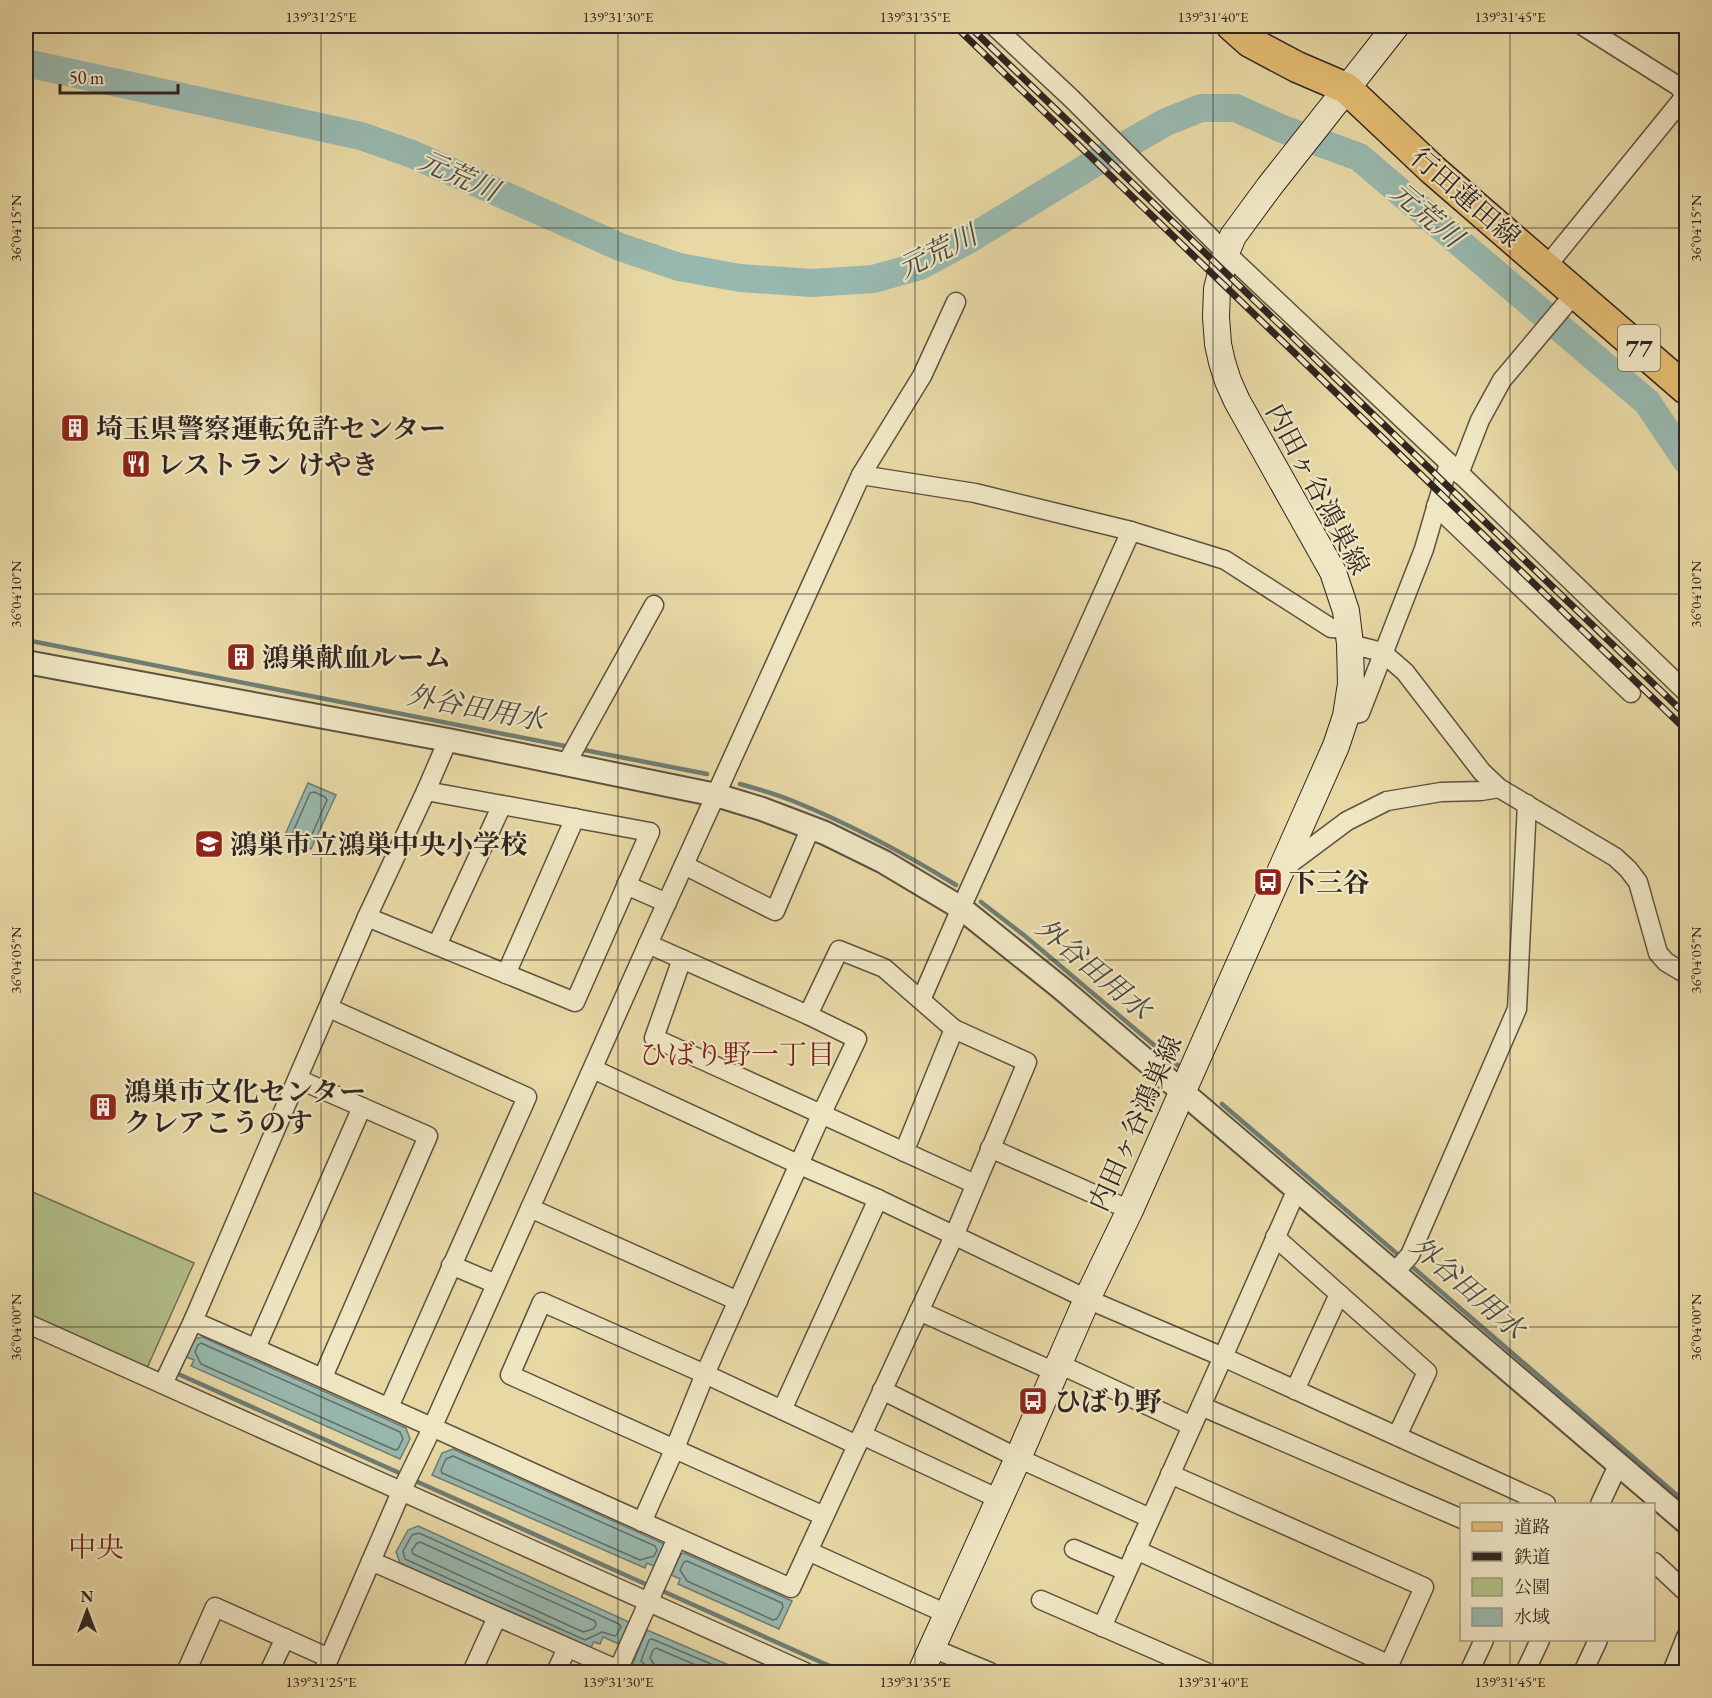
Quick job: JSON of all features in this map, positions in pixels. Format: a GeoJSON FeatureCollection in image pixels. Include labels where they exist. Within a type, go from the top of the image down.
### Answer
{"type":"FeatureCollection","features":[{"type":"Feature","properties":{"kind":"main road","name":"行田蓮田線"},"geometry":{"type":"LineString","coordinates":[[1232,26],[1250,42],[1342,93],[1546,267],[1573,296],[1686,389]]}},
{"type":"Feature","properties":{"kind":"main road","name":"内田ヶ谷鴻巣線"},"geometry":{"type":"LineString","coordinates":[[921,1672],[1282,869],[1336,746],[1346,716],[1351,684],[1350,637],[1346,611],[1333,572],[1228,381],[1218,344],[1217,290],[1226,253],[1233,236],[1396,26]]}},
{"type":"Feature","properties":{"kind":"street"},"geometry":{"type":"LineString","coordinates":[[994,26],[1072,99],[1226,253],[1686,692]]}},
{"type":"Feature","properties":{"kind":"street"},"geometry":{"type":"LineString","coordinates":[[1546,267],[1686,95],[1678,86],[1583,26]]}},
{"type":"Feature","properties":{"kind":"street"},"geometry":{"type":"LineString","coordinates":[[1346,716],[1360,713],[1424,549],[1436,506],[1480,420],[1502,380],[1573,296]]}},
{"type":"Feature","properties":{"kind":"street"},"geometry":{"type":"LineString","coordinates":[[186,1672],[215,1606],[285,1638],[328,1667],[401,1492],[432,1428],[861,475],[922,376],[956,302]]}},
{"type":"Feature","properties":{"kind":"street"},"geometry":{"type":"LineString","coordinates":[[861,475],[975,494],[1131,531],[1225,560],[1331,628],[1383,652],[1405,672],[1482,772],[1499,788],[1615,857],[1628,869],[1638,882],[1658,953],[1666,962],[1686,975]]}},
{"type":"Feature","properties":{"kind":"street"},"geometry":{"type":"LineString","coordinates":[[1436,506],[1631,693]]}},
{"type":"Feature","properties":{"kind":"street"},"geometry":{"type":"LineString","coordinates":[[921,1000],[1131,531]]}},
{"type":"Feature","properties":{"kind":"street"},"geometry":{"type":"LineString","coordinates":[[566,764],[654,605]]}},
{"type":"Feature","properties":{"kind":"street"},"geometry":{"type":"LineString","coordinates":[[28,669],[448,740],[716,795],[762,808],[825,832],[884,862],[961,908],[1061,988],[1619,1462],[1686,1522]]}},
{"type":"Feature","properties":{"kind":"street"},"geometry":{"type":"LineString","coordinates":[[163,1384],[193,1321],[367,917],[448,740]]}},
{"type":"Feature","properties":{"kind":"street"},"geometry":{"type":"LineString","coordinates":[[1282,869],[1347,821],[1387,801],[1441,792],[1499,788]]}},
{"type":"Feature","properties":{"kind":"street"},"geometry":{"type":"LineString","coordinates":[[367,917],[575,1002],[650,832],[426,791]]}},
{"type":"Feature","properties":{"kind":"street"},"geometry":{"type":"LineString","coordinates":[[1395,1272],[1410,1255],[1517,1009],[1527,804]]}},
{"type":"Feature","properties":{"kind":"street"},"geometry":{"type":"LineString","coordinates":[[437,945],[502,805]]}},
{"type":"Feature","properties":{"kind":"street"},"geometry":{"type":"LineString","coordinates":[[506,974],[574,818]]}},
{"type":"Feature","properties":{"kind":"street"},"geometry":{"type":"LineString","coordinates":[[684,866],[775,911],[811,827]]}},
{"type":"Feature","properties":{"kind":"street"},"geometry":{"type":"LineString","coordinates":[[626,885],[667,903]]}},
{"type":"Feature","properties":{"kind":"street"},"geometry":{"type":"LineString","coordinates":[[642,1522],[705,1374],[857,1040],[648,944]]}},
{"type":"Feature","properties":{"kind":"street"},"geometry":{"type":"LineString","coordinates":[[193,1321],[323,1377],[791,1588],[954,1236],[1027,1062],[954,1029],[884,968],[840,950],[808,1016]]}},
{"type":"Feature","properties":{"kind":"street"},"geometry":{"type":"LineString","coordinates":[[682,959],[654,1038],[975,1184]]}},
{"type":"Feature","properties":{"kind":"street"},"geometry":{"type":"LineString","coordinates":[[329,1008],[527,1097],[388,1407]]}},
{"type":"Feature","properties":{"kind":"street"},"geometry":{"type":"LineString","coordinates":[[904,1152],[954,1029]]}},
{"type":"Feature","properties":{"kind":"street"},"geometry":{"type":"LineString","coordinates":[[593,1069],[800,1166],[878,1199],[1087,1299],[1223,1357],[1544,1503]]}},
{"type":"Feature","properties":{"kind":"street"},"geometry":{"type":"LineString","coordinates":[[298,1079],[428,1136],[323,1377]]}},
{"type":"Feature","properties":{"kind":"street"},"geometry":{"type":"LineString","coordinates":[[256,1348],[362,1107]]}},
{"type":"Feature","properties":{"kind":"street"},"geometry":{"type":"LineString","coordinates":[[990,1148],[1130,1210]]}},
{"type":"Feature","properties":{"kind":"street"},"geometry":{"type":"LineString","coordinates":[[1102,1627],[1297,1189]]}},
{"type":"Feature","properties":{"kind":"street"},"geometry":{"type":"LineString","coordinates":[[782,1410],[878,1199]]}},
{"type":"Feature","properties":{"kind":"street"},"geometry":{"type":"LineString","coordinates":[[530,1208],[738,1302]]}},
{"type":"Feature","properties":{"kind":"street"},"geometry":{"type":"LineString","coordinates":[[1275,1238],[1427,1372],[1397,1436]]}},
{"type":"Feature","properties":{"kind":"street"},"geometry":{"type":"LineString","coordinates":[[452,1265],[496,1284]]}},
{"type":"Feature","properties":{"kind":"street"},"geometry":{"type":"LineString","coordinates":[[1294,1390],[1339,1294]]}},
{"type":"Feature","properties":{"kind":"street"},"geometry":{"type":"LineString","coordinates":[[824,1516],[510,1375],[542,1302],[782,1410],[999,1499]]}},
{"type":"Feature","properties":{"kind":"street"},"geometry":{"type":"LineString","coordinates":[[919,1311],[1192,1426]]}},
{"type":"Feature","properties":{"kind":"street"},"geometry":{"type":"LineString","coordinates":[[26,1323],[805,1672]]}},
{"type":"Feature","properties":{"kind":"street"},"geometry":{"type":"LineString","coordinates":[[882,1390],[1018,1458],[1150,1518]]}},
{"type":"Feature","properties":{"kind":"street"},"geometry":{"type":"LineString","coordinates":[[1201,1406],[1460,1519]]}},
{"type":"Feature","properties":{"kind":"street"},"geometry":{"type":"LineString","coordinates":[[1600,1503],[1619,1462]]}},
{"type":"Feature","properties":{"kind":"street"},"geometry":{"type":"LineString","coordinates":[[1136,1550],[1388,1669],[1424,1587],[1170,1474]]}},
{"type":"Feature","properties":{"kind":"street"},"geometry":{"type":"LineString","coordinates":[[371,1561],[620,1671],[677,1538]]}},
{"type":"Feature","properties":{"kind":"street"},"geometry":{"type":"LineString","coordinates":[[1074,1549],[1126,1571]]}},
{"type":"Feature","properties":{"kind":"street"},"geometry":{"type":"LineString","coordinates":[[808,1551],[947,1614]]}},
{"type":"Feature","properties":{"kind":"street"},"geometry":{"type":"LineString","coordinates":[[1655,1564],[1686,1592]]}},
{"type":"Feature","properties":{"kind":"street"},"geometry":{"type":"LineString","coordinates":[[1041,1600],[1206,1672]]}},
{"type":"Feature","properties":{"kind":"street"},"geometry":{"type":"LineString","coordinates":[[472,1672],[498,1617]]}},
{"type":"Feature","properties":{"kind":"street"},"geometry":{"type":"LineString","coordinates":[[1672,1672],[1686,1637]]}},
{"type":"Feature","properties":{"kind":"street"},"geometry":{"type":"LineString","coordinates":[[269,1672],[285,1638]]}},
{"type":"Feature","properties":{"kind":"street"},"geometry":{"type":"LineString","coordinates":[[1469,1672],[1484,1641]]}},
{"type":"Feature","properties":{"kind":"street"},"geometry":{"type":"LineString","coordinates":[[1525,1672],[1540,1641]]}},
{"type":"Feature","properties":{"kind":"street"},"geometry":{"type":"LineString","coordinates":[[1583,1672],[1598,1641]]}},
{"type":"Feature","properties":{"kind":"street"},"geometry":{"type":"LineString","coordinates":[[556,1672],[567,1648]]}},
{"type":"Feature","properties":{"kind":"street"},"geometry":{"type":"LineString","coordinates":[[932,1648],[990,1672]]}},
{"type":"Feature","properties":{"kind":"green space"},"geometry":{"type":"Polygon","coordinates":[[[26,1189],[194,1263],[147,1368],[26,1313],[26,1189]]]}},
{"type":"Feature","properties":{"kind":"water"},"geometry":{"type":"Polygon","coordinates":[[[308,783],[336,795],[311,849],[284,837],[308,783]]]}},
{"type":"Feature","properties":{"kind":"water"},"geometry":{"type":"Polygon","coordinates":[[[202,1337],[406,1428],[410,1439],[400,1459],[191,1366],[194,1360],[186,1357],[194,1339],[202,1337]]]}},
{"type":"Feature","properties":{"kind":"water"},"geometry":{"type":"Polygon","coordinates":[[[453,1449],[662,1543],[664,1547],[656,1567],[647,1563],[645,1568],[432,1475],[442,1453],[453,1449]]]}},
{"type":"Feature","properties":{"kind":"water"},"geometry":{"type":"Polygon","coordinates":[[[418,1526],[627,1621],[629,1624],[619,1644],[603,1637],[600,1644],[594,1642],[590,1649],[400,1563],[396,1552],[408,1530],[418,1526]]]}},
{"type":"Feature","properties":{"kind":"water"},"geometry":{"type":"Polygon","coordinates":[[[684,1553],[792,1601],[779,1629],[678,1584],[680,1579],[671,1575],[681,1554],[684,1553]]]}},
{"type":"Feature","properties":{"kind":"water"},"geometry":{"type":"Polygon","coordinates":[[[647,1630],[745,1672],[647,1672],[634,1666],[633,1663],[647,1630]]]}},
{"type":"Feature","properties":{"kind":"waterway","name":"元荒川"},"geometry":{"type":"LineString","coordinates":[[26,63],[361,136],[412,154],[620,247],[679,267],[740,278],[812,283],[873,279],[920,266],[968,240],[1166,122],[1201,108],[1236,108],[1280,128],[1359,157],[1647,402],[1686,460]]}},
{"type":"Feature","properties":{"kind":"waterway","name":"外谷田用水"},"geometry":{"type":"LineString","coordinates":[[26,640],[570,747]]}},
{"type":"Feature","properties":{"kind":"waterway","name":"外谷田用水"},"geometry":{"type":"LineString","coordinates":[[579,749],[707,774]]}},
{"type":"Feature","properties":{"kind":"waterway","name":"外谷田用水"},"geometry":{"type":"LineString","coordinates":[[740,784],[787,798],[835,819],[897,850],[956,885]]}},
{"type":"Feature","properties":{"kind":"waterway","name":"外谷田用水"},"geometry":{"type":"LineString","coordinates":[[981,902],[1025,936],[1180,1067]]}},
{"type":"Feature","properties":{"kind":"waterway","name":"外谷田用水"},"geometry":{"type":"LineString","coordinates":[[1222,1104],[1402,1258]]}},
{"type":"Feature","properties":{"kind":"waterway","name":"外谷田用水"},"geometry":{"type":"LineString","coordinates":[[1409,1264],[1686,1503]]}},
{"type":"Feature","properties":{"kind":"waterway"},"geometry":{"type":"LineString","coordinates":[[176,1373],[404,1475]]}},
{"type":"Feature","properties":{"kind":"waterway"},"geometry":{"type":"LineString","coordinates":[[411,1479],[650,1586]]}},
{"type":"Feature","properties":{"kind":"waterway"},"geometry":{"type":"LineString","coordinates":[[658,1589],[843,1672]]}},
{"type":"Feature","properties":{"kind":"railway"},"geometry":{"type":"LineString","coordinates":[[955,26],[1686,730]]}},
{"type":"Feature","properties":{"kind":"railway"},"geometry":{"type":"LineString","coordinates":[[969,26],[1686,715]]}},
{"type":"Feature","properties":{"kind":"place","name":"埼玉県警察運転免許センター"},"geometry":{"type":"Point","coordinates":[75,428]}},
{"type":"Feature","properties":{"kind":"place","name":"レストラン けやき"},"geometry":{"type":"Point","coordinates":[136,464]}},
{"type":"Feature","properties":{"kind":"place","name":"鴻巣献血ルーム"},"geometry":{"type":"Point","coordinates":[241,657]}},
{"type":"Feature","properties":{"kind":"place","name":"鴻巣市立鴻巣中央小学校"},"geometry":{"type":"Point","coordinates":[209,844]}},
{"type":"Feature","properties":{"kind":"place","name":"下三谷"},"geometry":{"type":"Point","coordinates":[1268,882]}},
{"type":"Feature","properties":{"kind":"place","name":"鴻巣市文化センター クレアこうのす"},"geometry":{"type":"Point","coordinates":[103,1107]}},
{"type":"Feature","properties":{"kind":"place","name":"ひばり野"},"geometry":{"type":"Point","coordinates":[1033,1401]}},
{"type":"Feature","properties":{"kind":"district","name":"ひばり野一丁目"},"geometry":{"type":"Point","coordinates":[737,1054]}},
{"type":"Feature","properties":{"kind":"district","name":"中央"},"geometry":{"type":"Point","coordinates":[96,1547]}}]}
